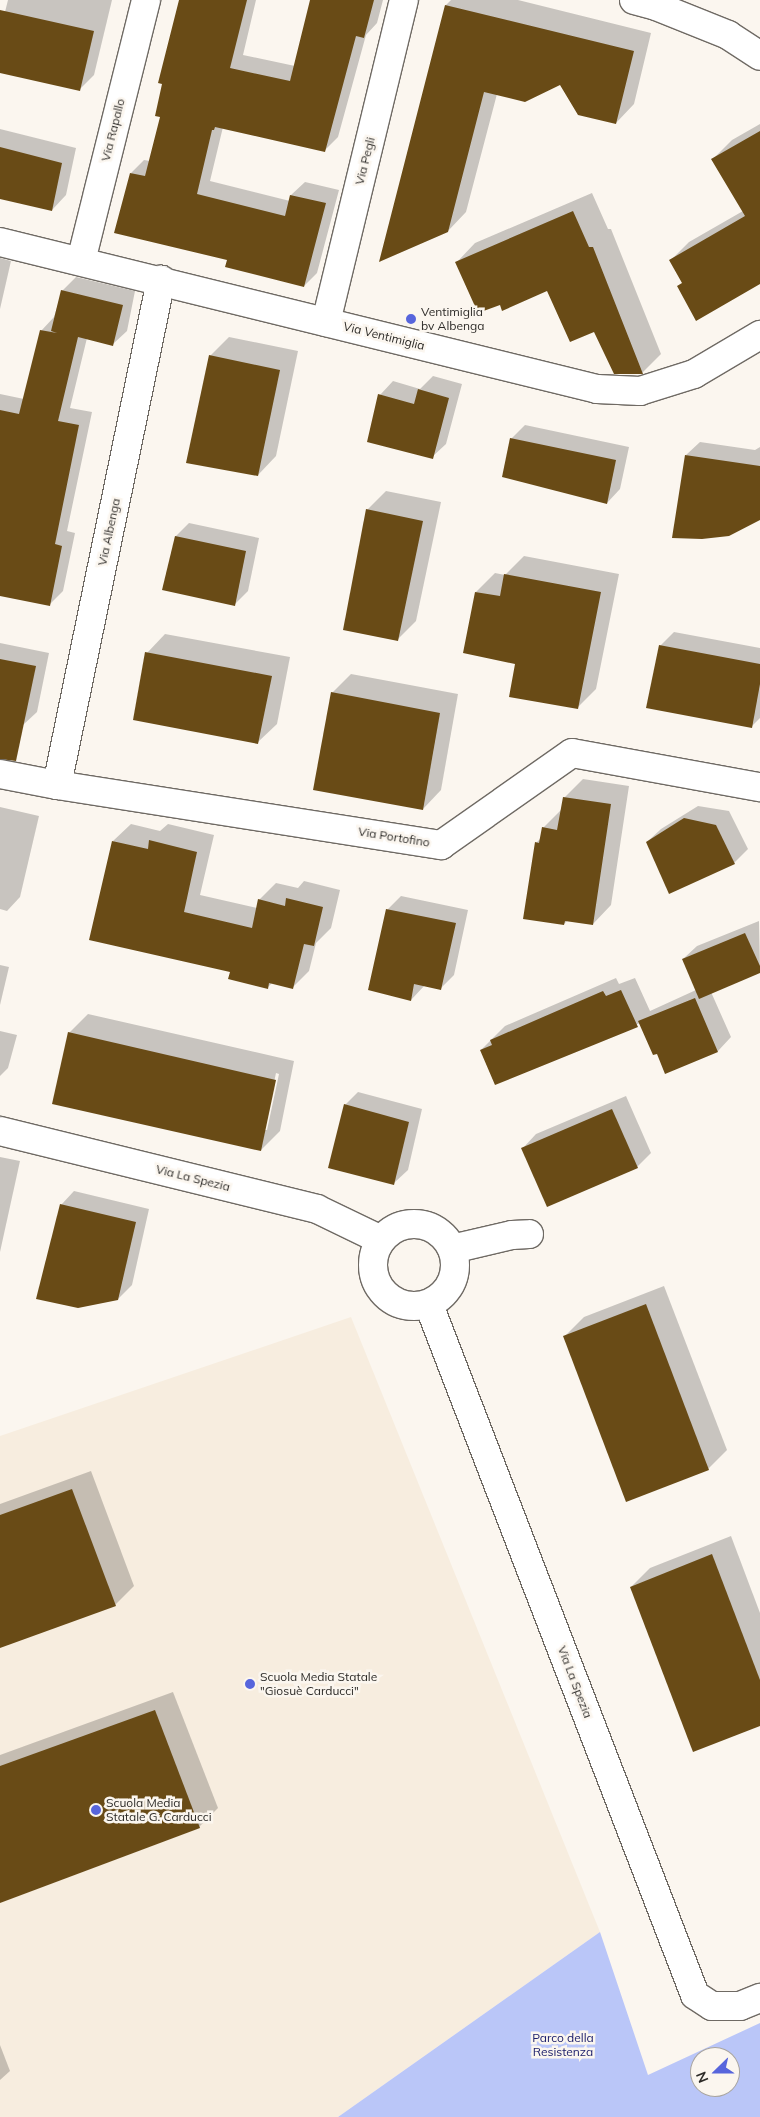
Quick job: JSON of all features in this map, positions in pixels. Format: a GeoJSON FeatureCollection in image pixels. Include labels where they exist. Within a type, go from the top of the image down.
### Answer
{"type":"FeatureCollection","features":[{"type":"Feature","properties":{"kind":"street","name":"Via Rapallo"},"geometry":{"type":"LineString","coordinates":[[81,261],[146,0]]}},
{"type":"Feature","properties":{"kind":"street","name":"Via Pegli"},"geometry":{"type":"LineString","coordinates":[[326,322],[404,0]]}},
{"type":"Feature","properties":{"kind":"street"},"geometry":{"type":"LineString","coordinates":[[634,0],[656,6],[728,35],[760,56]]}},
{"type":"Feature","properties":{"kind":"street","name":"Via Ventimiglia"},"geometry":{"type":"LineString","coordinates":[[0,242],[161,280],[597,389],[640,390],[694,374],[760,335]]}},
{"type":"Feature","properties":{"kind":"street","name":"Via Albenga"},"geometry":{"type":"LineString","coordinates":[[57,785],[161,280]]}},
{"type":"Feature","properties":{"kind":"street","name":"Via Portofino"},"geometry":{"type":"LineString","coordinates":[[0,774],[57,785],[441,844],[572,753],[760,787]]}},
{"type":"Feature","properties":{"kind":"street","name":"Via La Spezia"},"geometry":{"type":"LineString","coordinates":[[0,1131],[317,1208],[381,1240]]}},
{"type":"Feature","properties":{"kind":"street"},"geometry":{"type":"LineString","coordinates":[[413,1224],[430,1227],[445,1238],[452,1249],[455,1267],[453,1280],[445,1293],[429,1305],[404,1306],[389,1298],[377,1284],[374,1271],[374,1255],[381,1240],[398,1228],[413,1224]]}},
{"type":"Feature","properties":{"kind":"street"},"geometry":{"type":"LineString","coordinates":[[452,1249],[512,1235],[530,1234]]}},
{"type":"Feature","properties":{"kind":"street","name":"Via La Spezia"},"geometry":{"type":"LineString","coordinates":[[429,1305],[695,1995],[712,2006],[740,2006],[760,1998]]}},
{"type":"Feature","properties":{"kind":"shaded area","name":"Scuola Media Statale \"Giosuè Carducci\""},"geometry":{"type":"Polygon","coordinates":[[[351,1317],[600,1932],[338,2117],[0,2117],[0,1436],[351,1317]]]}},
{"type":"Feature","properties":{"kind":"green space","name":"Parco della Resistenza"},"geometry":{"type":"Polygon","coordinates":[[[600,1932],[648,2075],[690,2056],[690,2097],[740,2097],[740,2047],[708,2047],[760,2023],[760,2117],[338,2117],[600,1932]]]}},
{"type":"Feature","properties":{"kind":"building"},"geometry":{"type":"Polygon","coordinates":[[[179,0],[247,0],[230,68],[290,81],[310,0],[374,0],[364,38],[356,36],[325,152],[215,127],[212,130],[197,194],[285,216],[290,195],[326,203],[304,287],[225,267],[227,260],[114,233],[130,173],[145,176],[160,117],[155,116],[162,84],[158,83],[179,0]]]}},
{"type":"Feature","properties":{"kind":"building"},"geometry":{"type":"Polygon","coordinates":[[[445,5],[634,51],[616,124],[578,115],[560,85],[525,102],[484,92],[448,232],[379,262],[445,5]]]}},
{"type":"Feature","properties":{"kind":"building"},"geometry":{"type":"Polygon","coordinates":[[[0,10],[94,31],[80,91],[0,73],[0,10]]]}},
{"type":"Feature","properties":{"kind":"building"},"geometry":{"type":"Polygon","coordinates":[[[760,131],[760,284],[696,321],[677,286],[682,283],[669,260],[745,216],[711,159],[760,131]]]}},
{"type":"Feature","properties":{"kind":"building"},"geometry":{"type":"Polygon","coordinates":[[[0,147],[62,163],[52,211],[0,199],[0,147]]]}},
{"type":"Feature","properties":{"kind":"building"},"geometry":{"type":"Polygon","coordinates":[[[573,211],[589,247],[593,247],[643,374],[614,374],[594,332],[570,342],[547,291],[502,311],[500,305],[478,313],[455,262],[573,211]]]}},
{"type":"Feature","properties":{"kind":"building"},"geometry":{"type":"Polygon","coordinates":[[[61,290],[123,305],[113,346],[78,337],[58,421],[79,425],[55,544],[62,546],[50,606],[0,596],[0,410],[19,414],[40,330],[57,333],[51,331],[61,290]]]}},
{"type":"Feature","properties":{"kind":"building"},"geometry":{"type":"Polygon","coordinates":[[[209,355],[280,370],[258,476],[186,463],[209,355]]]}},
{"type":"Feature","properties":{"kind":"building"},"geometry":{"type":"Polygon","coordinates":[[[418,389],[449,398],[433,459],[367,442],[378,394],[414,404],[418,389]]]}},
{"type":"Feature","properties":{"kind":"building"},"geometry":{"type":"Polygon","coordinates":[[[510,438],[616,460],[607,504],[502,477],[510,438]]]}},
{"type":"Feature","properties":{"kind":"building"},"geometry":{"type":"Polygon","coordinates":[[[685,455],[760,466],[760,520],[729,536],[702,539],[672,538],[685,455]]]}},
{"type":"Feature","properties":{"kind":"building"},"geometry":{"type":"Polygon","coordinates":[[[366,509],[423,521],[398,641],[343,630],[366,509]]]}},
{"type":"Feature","properties":{"kind":"building"},"geometry":{"type":"Polygon","coordinates":[[[175,536],[246,551],[235,606],[162,590],[175,536]]]}},
{"type":"Feature","properties":{"kind":"building"},"geometry":{"type":"Polygon","coordinates":[[[504,574],[601,592],[578,709],[509,697],[515,664],[463,653],[475,592],[500,596],[504,574]]]}},
{"type":"Feature","properties":{"kind":"building"},"geometry":{"type":"Polygon","coordinates":[[[659,645],[760,664],[760,684],[752,728],[646,708],[659,645]]]}},
{"type":"Feature","properties":{"kind":"building"},"geometry":{"type":"Polygon","coordinates":[[[145,652],[272,676],[258,744],[133,720],[145,652]]]}},
{"type":"Feature","properties":{"kind":"building"},"geometry":{"type":"Polygon","coordinates":[[[0,659],[36,666],[16,761],[0,759],[0,659]]]}},
{"type":"Feature","properties":{"kind":"building"},"geometry":{"type":"Polygon","coordinates":[[[331,692],[440,713],[423,810],[313,790],[331,692]]]}},
{"type":"Feature","properties":{"kind":"building"},"geometry":{"type":"Polygon","coordinates":[[[563,797],[611,804],[593,925],[565,921],[564,925],[523,919],[535,842],[539,843],[542,827],[557,830],[563,797]]]}},
{"type":"Feature","properties":{"kind":"building"},"geometry":{"type":"Polygon","coordinates":[[[684,818],[716,825],[735,864],[669,894],[646,842],[684,818]]]}},
{"type":"Feature","properties":{"kind":"building"},"geometry":{"type":"Polygon","coordinates":[[[149,840],[197,852],[184,912],[252,928],[258,899],[285,906],[286,898],[323,907],[314,946],[304,944],[293,989],[269,983],[268,989],[228,979],[230,972],[89,940],[112,841],[148,849],[149,840]]]}},
{"type":"Feature","properties":{"kind":"building"},"geometry":{"type":"Polygon","coordinates":[[[386,909],[456,923],[441,990],[414,984],[411,1001],[368,990],[386,909]]]}},
{"type":"Feature","properties":{"kind":"building"},"geometry":{"type":"Polygon","coordinates":[[[745,933],[760,966],[760,973],[699,999],[682,959],[745,933]]]}},
{"type":"Feature","properties":{"kind":"building"},"geometry":{"type":"Polygon","coordinates":[[[621,990],[638,1027],[495,1085],[480,1050],[492,1045],[490,1040],[603,991],[606,996],[621,990]]]}},
{"type":"Feature","properties":{"kind":"building"},"geometry":{"type":"Polygon","coordinates":[[[695,998],[718,1052],[665,1074],[657,1054],[653,1055],[638,1021],[695,998]]]}},
{"type":"Feature","properties":{"kind":"building"},"geometry":{"type":"Polygon","coordinates":[[[68,1032],[276,1080],[261,1151],[52,1104],[68,1032]]]}},
{"type":"Feature","properties":{"kind":"building"},"geometry":{"type":"Polygon","coordinates":[[[344,1104],[409,1122],[394,1185],[328,1168],[344,1104]]]}},
{"type":"Feature","properties":{"kind":"building"},"geometry":{"type":"Polygon","coordinates":[[[612,1109],[638,1168],[547,1207],[521,1148],[612,1109]]]}},
{"type":"Feature","properties":{"kind":"building"},"geometry":{"type":"Polygon","coordinates":[[[60,1204],[136,1222],[118,1300],[78,1308],[36,1299],[60,1204]]]}},
{"type":"Feature","properties":{"kind":"building"},"geometry":{"type":"Polygon","coordinates":[[[646,1304],[709,1470],[626,1502],[563,1336],[646,1304]]]}},
{"type":"Feature","properties":{"kind":"building"},"geometry":{"type":"Polygon","coordinates":[[[72,1489],[116,1606],[0,1648],[0,1515],[72,1489]]]}},
{"type":"Feature","properties":{"kind":"building"},"geometry":{"type":"Polygon","coordinates":[[[712,1554],[760,1680],[760,1726],[693,1752],[630,1587],[712,1554]]]}},
{"type":"Feature","properties":{"kind":"building","name":"Scuola Media Statale G. Carducci"},"geometry":{"type":"Polygon","coordinates":[[[155,1710],[200,1828],[0,1903],[0,1766],[155,1710]]]}},
{"type":"Feature","properties":{"kind":"place","name":"Ventimiglia bv Albenga"},"geometry":{"type":"Point","coordinates":[411,319]}},
{"type":"Feature","properties":{"kind":"place","name":"Scuola Media Statale \"Giosuè Carducci\""},"geometry":{"type":"Point","coordinates":[250,1684]}},
{"type":"Feature","properties":{"kind":"place","name":"Scuola Media Statale G. Carducci"},"geometry":{"type":"Point","coordinates":[96,1810]}}]}
